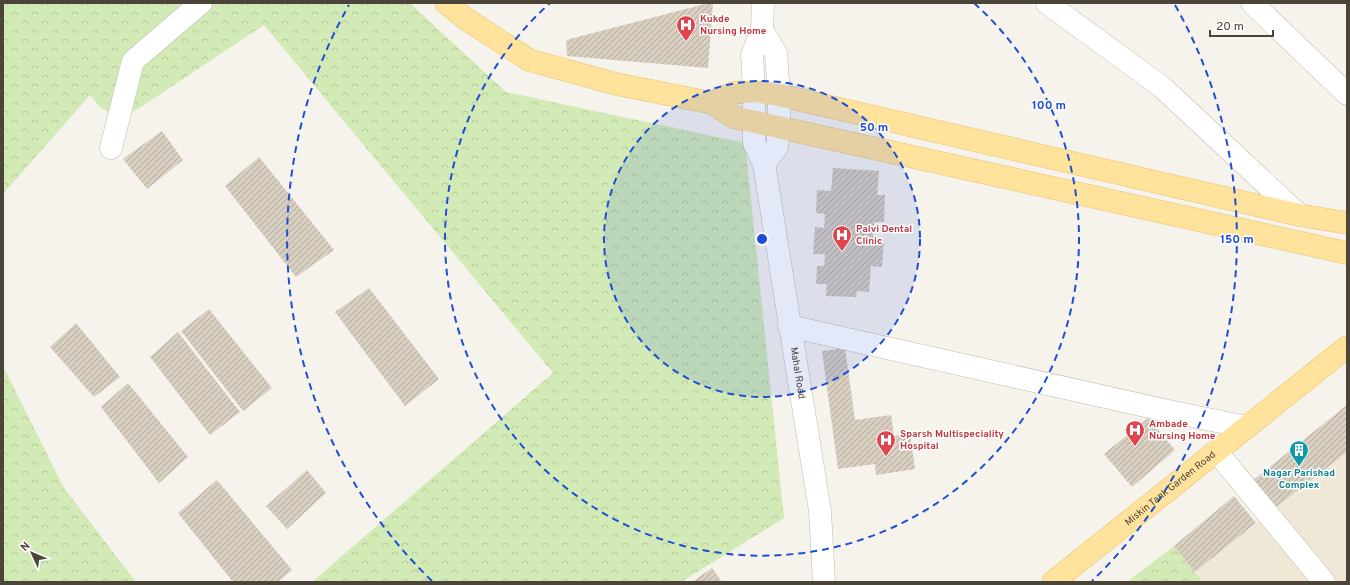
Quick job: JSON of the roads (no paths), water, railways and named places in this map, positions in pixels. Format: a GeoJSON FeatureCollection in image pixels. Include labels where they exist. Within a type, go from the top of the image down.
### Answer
{"type":"FeatureCollection","features":[{"type":"Feature","properties":{"kind":"main road"},"geometry":{"type":"LineString","coordinates":[[446,3],[529,60],[616,84],[712,103],[733,117],[1347,253]]}},
{"type":"Feature","properties":{"kind":"main road"},"geometry":{"type":"LineString","coordinates":[[712,103],[733,94],[754,91],[779,95],[1299,215],[1347,223]]}},
{"type":"Feature","properties":{"kind":"main road","name":"Miskin Tank Garden Road"},"geometry":{"type":"LineString","coordinates":[[1053,582],[1346,347]]}},
{"type":"Feature","properties":{"kind":"street"},"geometry":{"type":"LineString","coordinates":[[111,148],[133,60],[201,3]]}},
{"type":"Feature","properties":{"kind":"street","name":"Mahal Road"},"geometry":{"type":"LineString","coordinates":[[763,3],[762,30],[752,55],[754,143],[764,164],[820,511],[824,582]]}},
{"type":"Feature","properties":{"kind":"street"},"geometry":{"type":"LineString","coordinates":[[1047,3],[1162,87],[1299,215]]}},
{"type":"Feature","properties":{"kind":"street"},"geometry":{"type":"LineString","coordinates":[[1252,3],[1347,94]]}},
{"type":"Feature","properties":{"kind":"street"},"geometry":{"type":"LineString","coordinates":[[762,30],[776,53],[779,95],[779,127],[776,147],[764,164]]}},
{"type":"Feature","properties":{"kind":"street"},"geometry":{"type":"LineString","coordinates":[[789,326],[1168,412],[1246,427]]}},
{"type":"Feature","properties":{"kind":"street"},"geometry":{"type":"LineString","coordinates":[[1216,451],[1324,582]]}},
{"type":"Feature","properties":{"kind":"place","name":"Kukde Nursing Home"},"geometry":{"type":"Point","coordinates":[686,42]}},
{"type":"Feature","properties":{"kind":"place","name":"Palvi Dental Clinic"},"geometry":{"type":"Point","coordinates":[842,252]}},
{"type":"Feature","properties":{"kind":"place","name":"Ambade Nursing Home"},"geometry":{"type":"Point","coordinates":[1135,447]}},
{"type":"Feature","properties":{"kind":"place","name":"Sparsh Multispeciality Hospital"},"geometry":{"type":"Point","coordinates":[886,457]}},
{"type":"Feature","properties":{"kind":"place","name":"Nagar Parishad Complex"},"geometry":{"type":"Point","coordinates":[1299,467]}}]}
